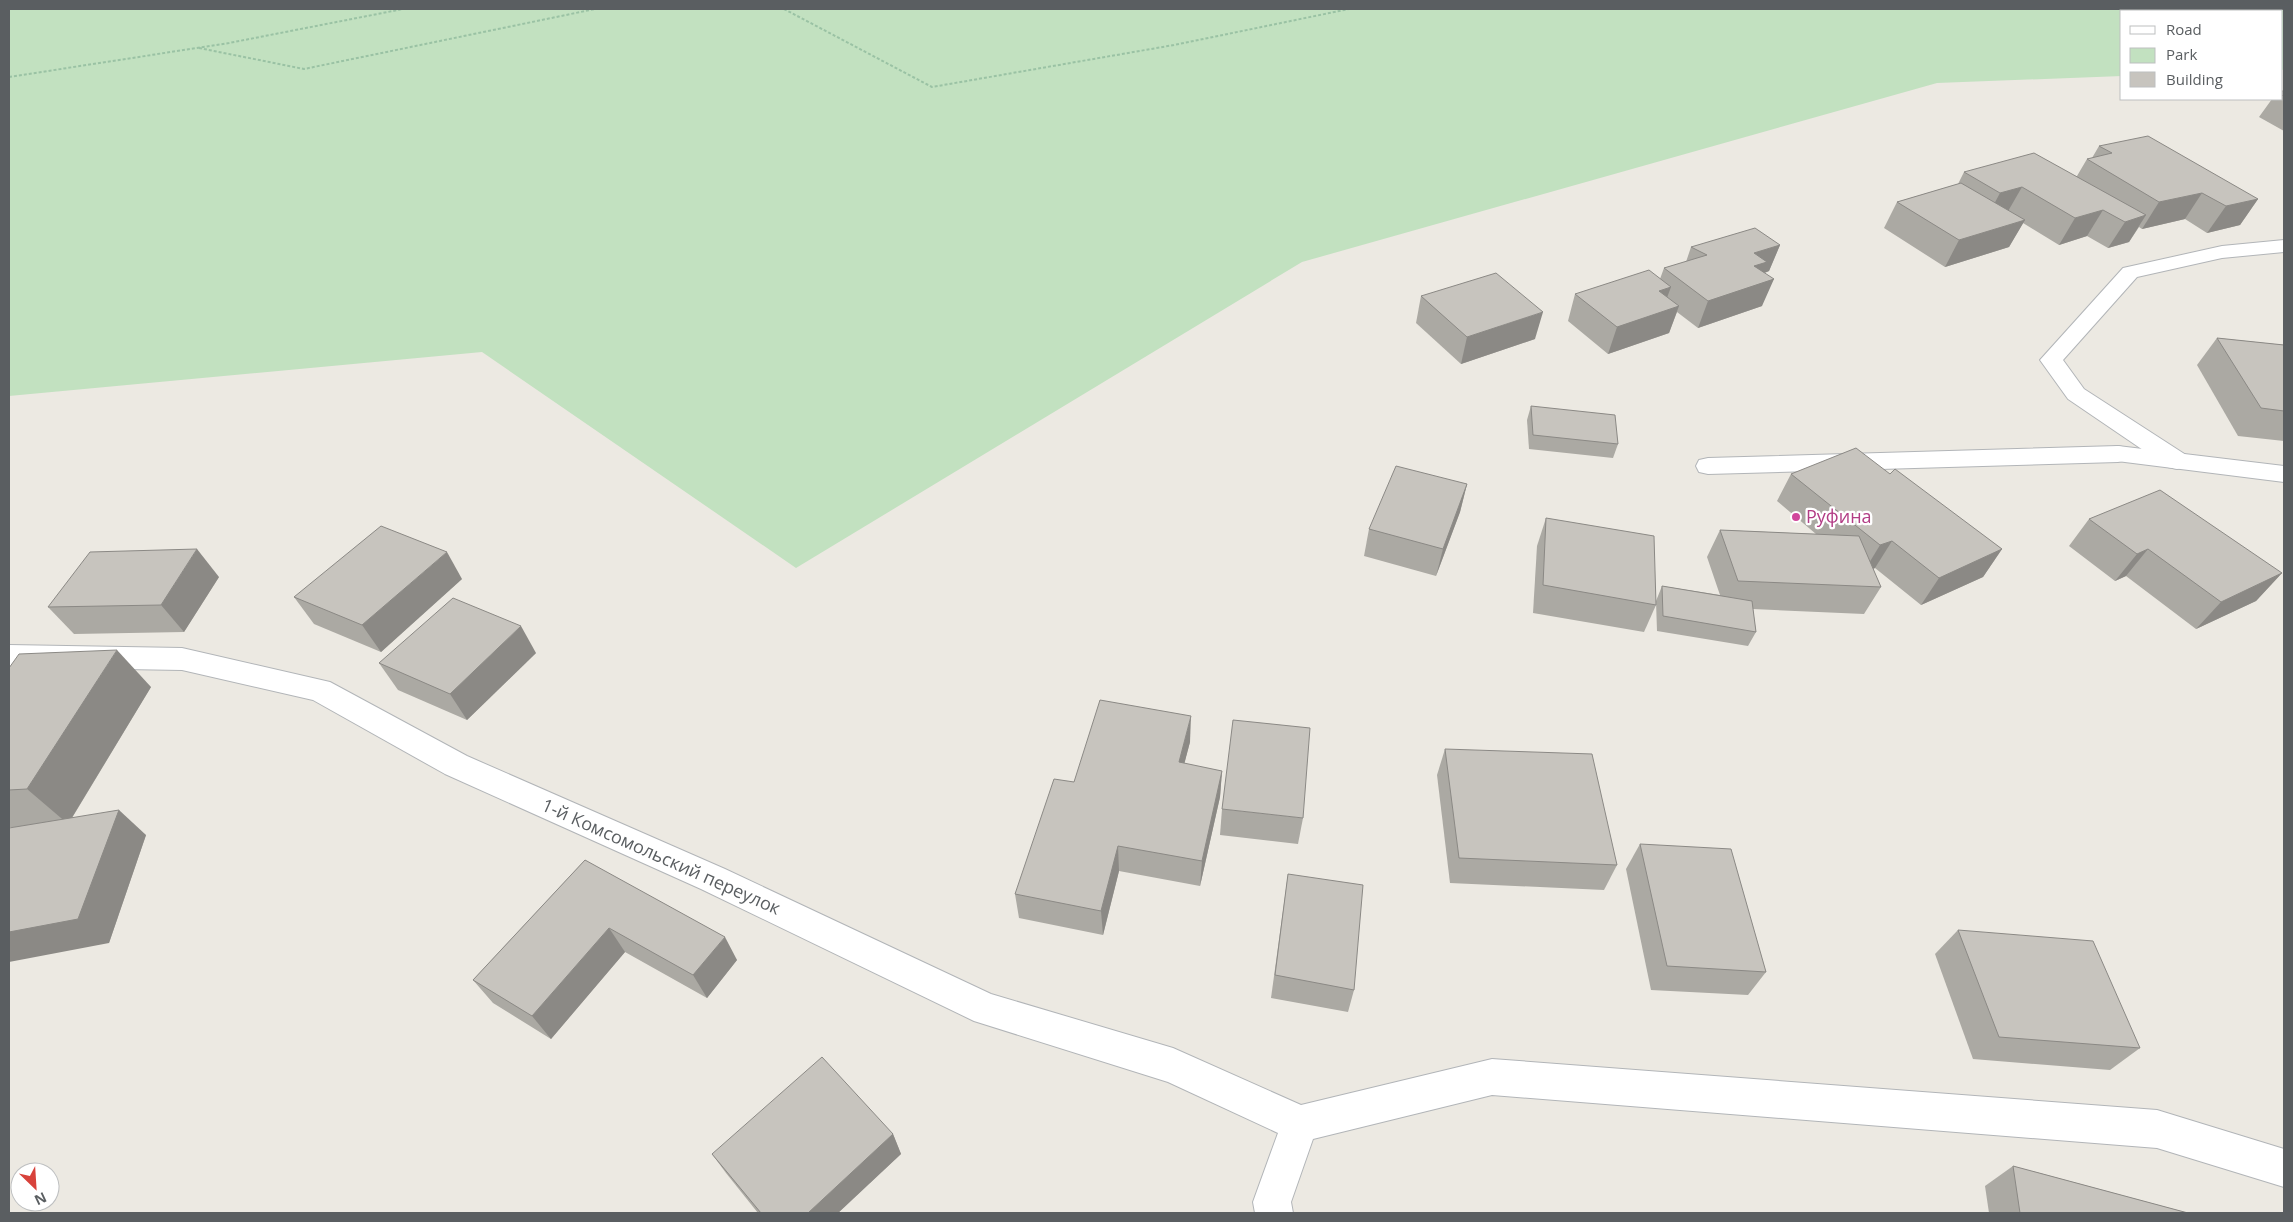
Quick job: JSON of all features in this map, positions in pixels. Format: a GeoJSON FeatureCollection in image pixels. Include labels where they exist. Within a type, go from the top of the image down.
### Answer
{"type":"FeatureCollection","features":[{"type":"Feature","properties":{"kind":"street"},"geometry":{"type":"LineString","coordinates":[[2177,461],[2076,394],[2051,360],[2130,272],[2222,252],[2284,246]]}},
{"type":"Feature","properties":{"kind":"street"},"geometry":{"type":"LineString","coordinates":[[1708,466],[2118,454],[2284,474]]}},
{"type":"Feature","properties":{"kind":"street","name":"1-й Комсомольский переулок"},"geometry":{"type":"LineString","coordinates":[[9,656],[182,659],[320,690],[456,765],[713,879],[986,1009],[1173,1066],[1300,1124]]}},
{"type":"Feature","properties":{"kind":"street"},"geometry":{"type":"LineString","coordinates":[[1274,1213],[1272,1202],[1300,1124],[1492,1077],[2157,1129],[2284,1168]]}},
{"type":"Feature","properties":{"kind":"path"},"geometry":{"type":"LineString","coordinates":[[9,77],[199,48],[403,9]]}},
{"type":"Feature","properties":{"kind":"path"},"geometry":{"type":"LineString","coordinates":[[199,48],[304,69],[595,9]]}},
{"type":"Feature","properties":{"kind":"path"},"geometry":{"type":"LineString","coordinates":[[784,9],[932,87],[1174,45],[1348,9]]}},
{"type":"Feature","properties":{"kind":"green space"},"geometry":{"type":"Polygon","coordinates":[[[9,9],[2284,9],[2283,70],[2283,10],[2120,10],[2120,76],[1937,83],[1302,262],[796,568],[482,352],[9,396],[9,9]]]}},
{"type":"Feature","properties":{"kind":"building"},"geometry":{"type":"Polygon","coordinates":[[[2148,136],[2258,199],[2226,206],[2202,193],[2159,202],[2087,159],[2112,153],[2099,146],[2148,136]]]}},
{"type":"Feature","properties":{"kind":"building"},"geometry":{"type":"Polygon","coordinates":[[[2034,153],[2146,215],[2125,222],[2103,210],[2075,218],[2022,187],[2000,193],[1964,172],[2034,153]]]}},
{"type":"Feature","properties":{"kind":"building"},"geometry":{"type":"Polygon","coordinates":[[[1961,183],[2025,220],[1959,240],[1897,202],[1961,183]]]}},
{"type":"Feature","properties":{"kind":"building"},"geometry":{"type":"Polygon","coordinates":[[[1755,228],[1780,245],[1754,253],[1767,262],[1754,266],[1774,279],[1708,301],[1664,268],[1707,255],[1691,247],[1755,228]]]}},
{"type":"Feature","properties":{"kind":"building"},"geometry":{"type":"Polygon","coordinates":[[[1649,270],[1671,287],[1659,291],[1679,306],[1617,327],[1575,294],[1649,270]]]}},
{"type":"Feature","properties":{"kind":"building"},"geometry":{"type":"Polygon","coordinates":[[[1496,273],[1543,312],[1467,337],[1421,296],[1496,273]]]}},
{"type":"Feature","properties":{"kind":"building"},"geometry":{"type":"Polygon","coordinates":[[[2217,338],[2284,345],[2284,411],[2261,408],[2217,338]]]}},
{"type":"Feature","properties":{"kind":"building"},"geometry":{"type":"Polygon","coordinates":[[[1531,406],[1615,415],[1618,444],[1533,435],[1531,406]]]}},
{"type":"Feature","properties":{"kind":"building"},"geometry":{"type":"Polygon","coordinates":[[[1856,448],[1890,474],[1895,469],[2002,549],[1939,578],[1892,541],[1880,545],[1791,474],[1856,448]]]}},
{"type":"Feature","properties":{"kind":"building"},"geometry":{"type":"Polygon","coordinates":[[[1396,466],[1467,484],[1443,549],[1369,529],[1396,466]]]}},
{"type":"Feature","properties":{"kind":"building"},"geometry":{"type":"Polygon","coordinates":[[[2160,490],[2282,573],[2221,602],[2148,549],[2137,554],[2089,519],[2160,490]]]}},
{"type":"Feature","properties":{"kind":"building"},"geometry":{"type":"Polygon","coordinates":[[[1546,518],[1654,536],[1656,605],[1543,585],[1546,518]]]}},
{"type":"Feature","properties":{"kind":"building"},"geometry":{"type":"Polygon","coordinates":[[[381,526],[447,552],[362,625],[294,597],[381,526]]]}},
{"type":"Feature","properties":{"kind":"building"},"geometry":{"type":"Polygon","coordinates":[[[1720,530],[1859,536],[1881,587],[1738,581],[1720,530]]]}},
{"type":"Feature","properties":{"kind":"building"},"geometry":{"type":"Polygon","coordinates":[[[197,549],[161,605],[48,607],[90,552],[197,549]]]}},
{"type":"Feature","properties":{"kind":"building"},"geometry":{"type":"Polygon","coordinates":[[[1662,586],[1752,601],[1756,632],[1663,616],[1662,586]]]}},
{"type":"Feature","properties":{"kind":"building"},"geometry":{"type":"Polygon","coordinates":[[[453,598],[521,626],[450,694],[379,663],[453,598]]]}},
{"type":"Feature","properties":{"kind":"building"},"geometry":{"type":"Polygon","coordinates":[[[117,650],[27,789],[9,790],[9,668],[19,654],[117,650]]]}},
{"type":"Feature","properties":{"kind":"building"},"geometry":{"type":"Polygon","coordinates":[[[1100,700],[1191,716],[1179,762],[1222,771],[1202,861],[1118,846],[1101,911],[1015,894],[1054,779],[1074,782],[1100,700]]]}},
{"type":"Feature","properties":{"kind":"building"},"geometry":{"type":"Polygon","coordinates":[[[1233,720],[1310,728],[1303,818],[1222,809],[1233,720]]]}},
{"type":"Feature","properties":{"kind":"building"},"geometry":{"type":"Polygon","coordinates":[[[1445,749],[1592,754],[1617,865],[1459,858],[1445,749]]]}},
{"type":"Feature","properties":{"kind":"building"},"geometry":{"type":"Polygon","coordinates":[[[119,810],[78,919],[9,932],[9,828],[119,810]]]}},
{"type":"Feature","properties":{"kind":"building"},"geometry":{"type":"Polygon","coordinates":[[[1640,844],[1731,849],[1766,972],[1667,966],[1640,844]]]}},
{"type":"Feature","properties":{"kind":"building"},"geometry":{"type":"Polygon","coordinates":[[[585,860],[725,937],[693,975],[609,928],[532,1016],[473,980],[585,860]]]}},
{"type":"Feature","properties":{"kind":"building"},"geometry":{"type":"Polygon","coordinates":[[[1288,874],[1363,885],[1354,990],[1275,975],[1288,874]]]}},
{"type":"Feature","properties":{"kind":"building"},"geometry":{"type":"Polygon","coordinates":[[[1958,930],[2093,941],[2140,1048],[1999,1037],[1958,930]]]}},
{"type":"Feature","properties":{"kind":"building"},"geometry":{"type":"Polygon","coordinates":[[[822,1057],[893,1134],[808,1213],[761,1213],[712,1154],[822,1057]]]}},
{"type":"Feature","properties":{"kind":"building"},"geometry":{"type":"Polygon","coordinates":[[[2013,1166],[2188,1213],[2020,1213],[2013,1166]]]}},
{"type":"Feature","properties":{"kind":"place","name":"Руфина"},"geometry":{"type":"Point","coordinates":[1796,517]}}]}
